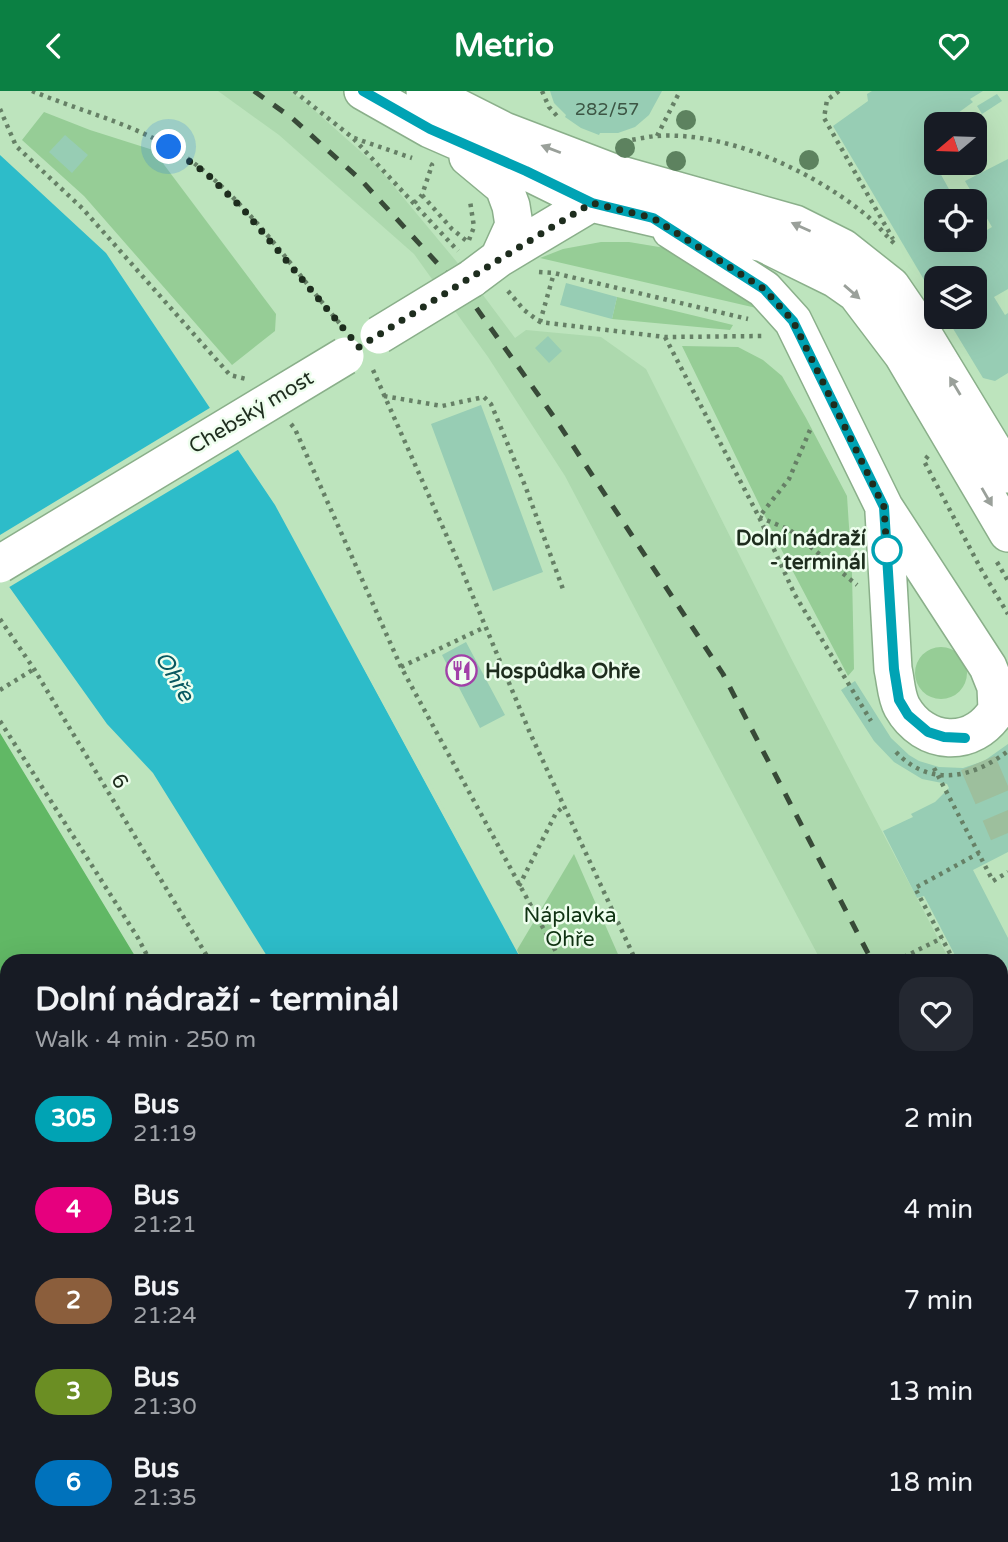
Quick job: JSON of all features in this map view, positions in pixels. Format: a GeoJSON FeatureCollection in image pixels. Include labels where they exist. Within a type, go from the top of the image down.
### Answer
{"type":"FeatureCollection","features":[{"type":"Feature","properties":{"kind":"street"},"geometry":{"type":"LineString","coordinates":[[363,91],[432,151],[491,175],[504,187],[514,225],[480,262]]}},
{"type":"Feature","properties":{"kind":"street"},"geometry":{"type":"LineString","coordinates":[[425,91],[504,131],[614,173],[795,224],[843,248],[891,286],[917,324],[993,454],[1008,533]]}},
{"type":"Feature","properties":{"kind":"street"},"geometry":{"type":"LineString","coordinates":[[432,151],[526,171],[592,203],[763,243],[836,279],[856,293],[903,355],[993,454]]}},
{"type":"Feature","properties":{"kind":"street"},"geometry":{"type":"LineString","coordinates":[[592,203],[614,173]]}},
{"type":"Feature","properties":{"kind":"street","name":"Chebský most"},"geometry":{"type":"LineString","coordinates":[[0,563],[361,346],[480,262],[592,203]]}},
{"type":"Feature","properties":{"kind":"street"},"geometry":{"type":"LineString","coordinates":[[653,218],[764,289],[793,321],[884,507],[988,667],[1002,695],[997,711],[981,730],[984,751],[928,732],[908,715],[899,700],[894,669],[884,507]]}},
{"type":"Feature","properties":{"kind":"path"},"geometry":{"type":"LineString","coordinates":[[32,91],[157,140],[190,161],[243,209],[361,346],[530,733],[633,954]]}},
{"type":"Feature","properties":{"kind":"path"},"geometry":{"type":"LineString","coordinates":[[294,91],[353,138],[414,203],[480,262]]}},
{"type":"Feature","properties":{"kind":"path"},"geometry":{"type":"LineString","coordinates":[[680,91],[657,136],[705,139],[762,155],[811,178],[862,211],[896,245]]}},
{"type":"Feature","properties":{"kind":"path"},"geometry":{"type":"LineString","coordinates":[[839,91],[827,100],[824,118],[902,256]]}},
{"type":"Feature","properties":{"kind":"path"},"geometry":{"type":"LineString","coordinates":[[0,109],[16,146],[83,209],[230,375],[250,380]]}},
{"type":"Feature","properties":{"kind":"path"},"geometry":{"type":"LineString","coordinates":[[353,138],[432,151]]}},
{"type":"Feature","properties":{"kind":"path"},"geometry":{"type":"LineString","coordinates":[[432,151],[440,171]]}},
{"type":"Feature","properties":{"kind":"path"},"geometry":{"type":"LineString","coordinates":[[414,203],[422,195],[432,151]]}},
{"type":"Feature","properties":{"kind":"path"},"geometry":{"type":"LineString","coordinates":[[422,195],[524,310],[540,322],[665,337],[763,338],[757,329]]}},
{"type":"Feature","properties":{"kind":"path"},"geometry":{"type":"LineString","coordinates":[[467,196],[471,205],[480,262]]}},
{"type":"Feature","properties":{"kind":"path"},"geometry":{"type":"LineString","coordinates":[[540,322],[554,273],[751,320]]}},
{"type":"Feature","properties":{"kind":"path"},"geometry":{"type":"LineString","coordinates":[[665,337],[759,517],[795,595],[876,728]]}},
{"type":"Feature","properties":{"kind":"path"},"geometry":{"type":"LineString","coordinates":[[384,396],[442,406],[484,397],[495,412],[564,592]]}},
{"type":"Feature","properties":{"kind":"path"},"geometry":{"type":"LineString","coordinates":[[286,419],[295,429],[401,667],[557,954]]}},
{"type":"Feature","properties":{"kind":"path"},"geometry":{"type":"LineString","coordinates":[[759,517],[789,479],[810,429]]}},
{"type":"Feature","properties":{"kind":"path"},"geometry":{"type":"LineString","coordinates":[[932,449],[924,461],[1008,614]]}},
{"type":"Feature","properties":{"kind":"path"},"geometry":{"type":"LineString","coordinates":[[759,517],[790,530],[863,590]]}},
{"type":"Feature","properties":{"kind":"path","name":"6"},"geometry":{"type":"LineString","coordinates":[[0,619],[34,669],[206,954]]}},
{"type":"Feature","properties":{"kind":"path"},"geometry":{"type":"LineString","coordinates":[[401,667],[485,627]]}},
{"type":"Feature","properties":{"kind":"path"},"geometry":{"type":"LineString","coordinates":[[0,690],[34,669]]}},
{"type":"Feature","properties":{"kind":"path"},"geometry":{"type":"LineString","coordinates":[[0,721],[146,954]]}},
{"type":"Feature","properties":{"kind":"path"},"geometry":{"type":"LineString","coordinates":[[889,745],[905,761],[939,776],[968,774],[981,769],[984,751]]}},
{"type":"Feature","properties":{"kind":"path"},"geometry":{"type":"LineString","coordinates":[[519,886],[556,813],[564,806]]}},
{"type":"Feature","properties":{"kind":"path"},"geometry":{"type":"LineString","coordinates":[[950,954],[915,888],[979,853]]}},
{"type":"Feature","properties":{"kind":"path"},"geometry":{"type":"LineString","coordinates":[[911,954],[942,938]]}},
{"type":"Feature","properties":{"kind":"shaded area"},"geometry":{"type":"Polygon","coordinates":[[[218,91],[290,91],[305,102],[377,166],[471,279],[515,338],[526,330],[601,337],[646,369],[792,660],[946,954],[817,954],[565,476],[488,357],[414,254],[279,135],[218,91]]]}},
{"type":"Feature","properties":{"kind":"green space"},"geometry":{"type":"Polygon","coordinates":[[[44,112],[153,150],[276,314],[275,331],[232,365],[84,196],[22,140],[44,112]]]}},
{"type":"Feature","properties":{"kind":"green space"},"geometry":{"type":"Polygon","coordinates":[[[601,242],[629,242],[671,249],[765,310],[540,258],[563,249],[601,242]]]}},
{"type":"Feature","properties":{"kind":"green space"},"geometry":{"type":"Polygon","coordinates":[[[617,297],[733,325],[730,330],[612,319],[617,297]]]}},
{"type":"Feature","properties":{"kind":"green space"},"geometry":{"type":"Polygon","coordinates":[[[682,346],[738,347],[763,360],[782,376],[847,496],[854,669],[848,676],[779,545],[682,346]]]}},
{"type":"Feature","properties":{"kind":"green space"},"geometry":{"type":"Polygon","coordinates":[[[941,647],[951,649],[959,655],[965,663],[965,683],[959,691],[951,697],[941,699],[931,697],[923,691],[917,683],[915,673],[917,663],[923,655],[931,649],[941,647]]]}},
{"type":"Feature","properties":{"kind":"green space"},"geometry":{"type":"Polygon","coordinates":[[[0,733],[134,954],[0,954],[0,733]]]}},
{"type":"Feature","properties":{"kind":"green space","name":"Náplavka Ohře"},"geometry":{"type":"Polygon","coordinates":[[[574,854],[618,954],[519,954],[517,950],[574,854]]]}},
{"type":"Feature","properties":{"kind":"water","name":"Ohře"},"geometry":{"type":"Polygon","coordinates":[[[0,155],[106,253],[275,505],[518,954],[266,954],[153,773],[107,724],[0,574],[0,155]]]}},
{"type":"Feature","properties":{"kind":"pier"},"geometry":{"type":"Polygon","coordinates":[[[213,406],[241,448],[6,589],[0,580],[0,535],[213,406]]]}},
{"type":"Feature","properties":{"kind":"pier"},"geometry":{"type":"Polygon","coordinates":[[[363,659],[467,851],[464,853],[360,661],[363,659]]]}},
{"type":"Feature","properties":{"kind":"building"},"geometry":{"type":"Polygon","coordinates":[[[550,91],[662,91],[649,115],[635,127],[618,133],[599,135],[581,128],[565,117],[554,103],[550,91]]]}},
{"type":"Feature","properties":{"kind":"building"},"geometry":{"type":"Polygon","coordinates":[[[872,91],[983,91],[970,99],[973,102],[959,112],[924,112],[924,175],[941,175],[949,189],[924,189],[924,252],[987,252],[987,230],[992,227],[987,218],[987,189],[970,189],[965,181],[977,175],[987,175],[987,170],[1008,159],[1008,289],[994,297],[1005,315],[1008,313],[1008,373],[995,381],[983,378],[953,329],[987,329],[987,266],[924,266],[924,280],[833,126],[868,101],[867,94],[872,91]]]}},
{"type":"Feature","properties":{"kind":"building"},"geometry":{"type":"Polygon","coordinates":[[[997,94],[1002,101],[985,112],[981,112],[977,106],[997,94]]]}},
{"type":"Feature","properties":{"kind":"building"},"geometry":{"type":"Polygon","coordinates":[[[65,135],[88,155],[72,173],[49,152],[65,135]]]}},
{"type":"Feature","properties":{"kind":"building"},"geometry":{"type":"Polygon","coordinates":[[[566,283],[617,297],[612,319],[560,305],[566,283]]]}},
{"type":"Feature","properties":{"kind":"building"},"geometry":{"type":"Polygon","coordinates":[[[548,336],[562,351],[549,363],[535,348],[548,336]]]}},
{"type":"Feature","properties":{"kind":"building"},"geometry":{"type":"Polygon","coordinates":[[[481,405],[543,572],[493,591],[431,424],[481,405]]]}},
{"type":"Feature","properties":{"kind":"building"},"geometry":{"type":"Polygon","coordinates":[[[466,642],[505,715],[480,728],[442,655],[466,642]]]}},
{"type":"Feature","properties":{"kind":"building"},"geometry":{"type":"Polygon","coordinates":[[[855,681],[891,738],[919,761],[939,767],[963,768],[984,761],[1008,744],[1008,852],[973,870],[1008,938],[1008,954],[954,954],[924,896],[917,898],[883,831],[913,817],[911,814],[935,802],[949,788],[947,784],[922,779],[894,762],[874,741],[841,690],[855,681]]]}},
{"type":"Feature","properties":{"kind":"tunnel"},"geometry":{"type":"LineString","coordinates":[[978,763],[1008,833]]}},
{"type":"Feature","properties":{"kind":"railway"},"geometry":{"type":"LineString","coordinates":[[254,91],[292,118],[362,181],[470,299],[554,417],[723,674],[868,954]]}},
{"type":"Feature","properties":{"kind":"bus line","name":"305"},"geometry":{"type":"LineString","coordinates":[[363,91],[430,129],[592,203],[653,218],[764,289],[793,321],[884,507],[894,669],[899,700],[914,722],[928,732],[944,737],[965,738]]}},
{"type":"Feature","properties":{"kind":"place","name":"Dolní nádraží - terminál"},"geometry":{"type":"Point","coordinates":[887,550]}},
{"type":"Feature","properties":{"kind":"place","name":"Hospůdka Ohře"},"geometry":{"type":"Point","coordinates":[462,671]}},
{"type":"Feature","properties":{"kind":"route"},"geometry":{"type":"LineString","coordinates":[[169,147],[206,173],[243,209],[359,347],[471,279],[499,258],[592,203],[653,218],[764,289],[793,321],[884,507],[887,555],[887,550]]}}]}
